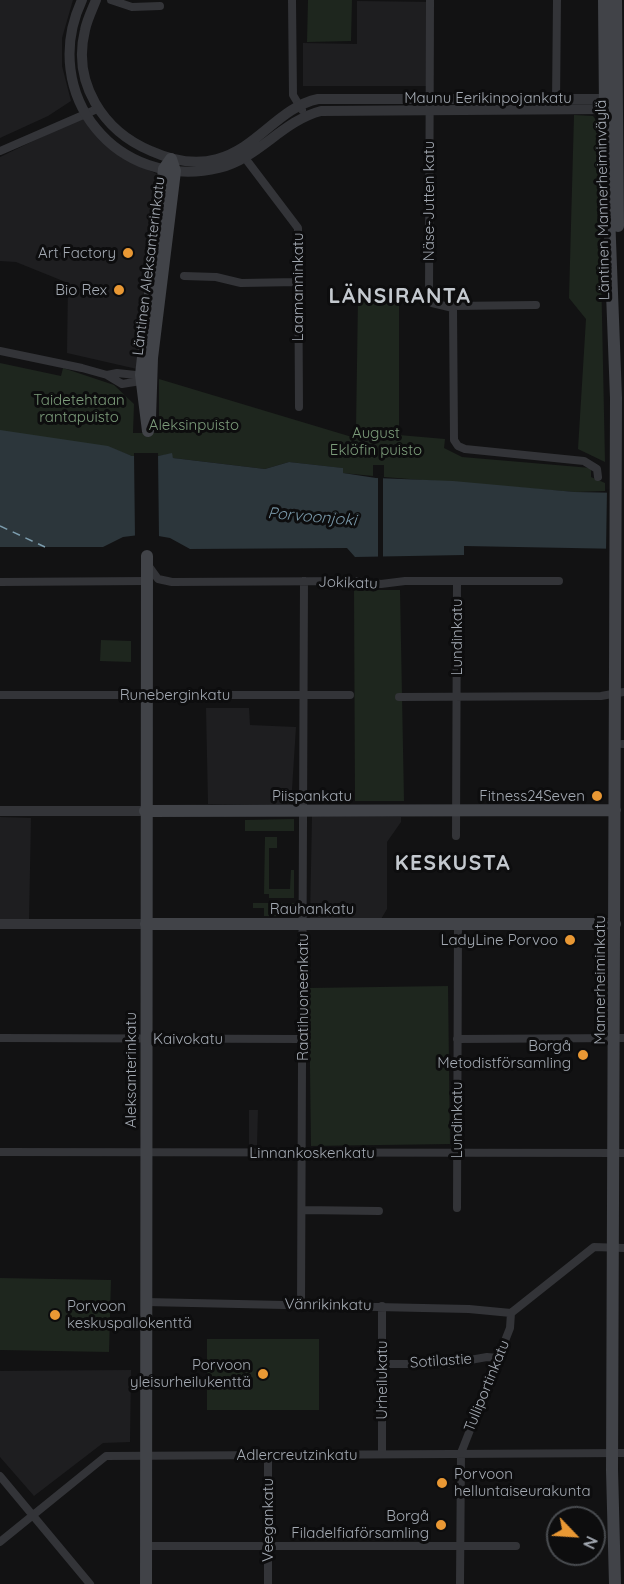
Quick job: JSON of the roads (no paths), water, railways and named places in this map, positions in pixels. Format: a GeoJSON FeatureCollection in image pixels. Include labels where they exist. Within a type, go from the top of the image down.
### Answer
{"type":"FeatureCollection","features":[{"type":"Feature","properties":{"kind":"main road","name":"Läntinen Mannerheiminväylä"},"geometry":{"type":"LineString","coordinates":[[604,0],[621,376],[616,458],[616,521]]}},
{"type":"Feature","properties":{"kind":"main road","name":"Läntinen Mannerheiminväylä"},"geometry":{"type":"LineString","coordinates":[[609,104],[616,0]]}},
{"type":"Feature","properties":{"kind":"main road","name":"Läntinen Aleksanterinkatu"},"geometry":{"type":"LineString","coordinates":[[144,379],[170,166]]}},
{"type":"Feature","properties":{"kind":"main road","name":"Mannerheiminkatu"},"geometry":{"type":"LineString","coordinates":[[615,1584],[618,1454],[620,925],[616,521]]}},
{"type":"Feature","properties":{"kind":"main road","name":"Aleksanterinkatu"},"geometry":{"type":"LineString","coordinates":[[146,1584],[147,559]]}},
{"type":"Feature","properties":{"kind":"main road","name":"Piispankatu"},"geometry":{"type":"LineString","coordinates":[[146,811],[619,810]]}},
{"type":"Feature","properties":{"kind":"main road","name":"Rauhankatu"},"geometry":{"type":"LineString","coordinates":[[146,924],[620,925]]}},
{"type":"Feature","properties":{"kind":"street"},"geometry":{"type":"LineString","coordinates":[[82,0],[71,28],[69,66],[77,100],[96,129],[124,153],[170,166],[220,168],[242,155],[302,110],[293,94],[292,0]]}},
{"type":"Feature","properties":{"kind":"street"},"geometry":{"type":"LineString","coordinates":[[96,0],[85,30],[82,49],[85,80],[97,109],[128,139],[170,166]]}},
{"type":"Feature","properties":{"kind":"street"},"geometry":{"type":"LineString","coordinates":[[111,0],[132,7],[160,6]]}},
{"type":"Feature","properties":{"kind":"street"},"geometry":{"type":"LineString","coordinates":[[429,104],[430,0]]}},
{"type":"Feature","properties":{"kind":"street"},"geometry":{"type":"LineString","coordinates":[[556,104],[557,0]]}},
{"type":"Feature","properties":{"kind":"street","name":"Maunu Eerikinpojankatu"},"geometry":{"type":"LineString","coordinates":[[302,110],[429,104],[609,104]]}},
{"type":"Feature","properties":{"kind":"street","name":"Näse-Jutten katu"},"geometry":{"type":"LineString","coordinates":[[429,104],[429,298],[432,303],[452,306]]}},
{"type":"Feature","properties":{"kind":"street"},"geometry":{"type":"LineString","coordinates":[[0,151],[97,109]]}},
{"type":"Feature","properties":{"kind":"street","name":"Laamanninkatu"},"geometry":{"type":"LineString","coordinates":[[242,155],[296,222],[298,233],[299,407]]}},
{"type":"Feature","properties":{"kind":"street"},"geometry":{"type":"LineString","coordinates":[[184,276],[216,277],[241,283],[298,282]]}},
{"type":"Feature","properties":{"kind":"street"},"geometry":{"type":"LineString","coordinates":[[536,305],[452,306],[454,440],[458,447],[584,461],[597,469],[598,477]]}},
{"type":"Feature","properties":{"kind":"street"},"geometry":{"type":"LineString","coordinates":[[0,351],[45,359],[107,375],[144,379]]}},
{"type":"Feature","properties":{"kind":"street","name":"Jokikatu"},"geometry":{"type":"LineString","coordinates":[[147,559],[158,579],[172,582],[304,581],[372,584],[559,581]]}},
{"type":"Feature","properties":{"kind":"street"},"geometry":{"type":"LineString","coordinates":[[0,582],[146,581]]}},
{"type":"Feature","properties":{"kind":"street","name":"Raatihuoneenkatu"},"geometry":{"type":"LineString","coordinates":[[301,1305],[304,581]]}},
{"type":"Feature","properties":{"kind":"street","name":"Lundinkatu"},"geometry":{"type":"LineString","coordinates":[[456,836],[457,582]]}},
{"type":"Feature","properties":{"kind":"street"},"geometry":{"type":"LineString","coordinates":[[399,697],[619,694]]}},
{"type":"Feature","properties":{"kind":"street","name":"Runeberginkatu"},"geometry":{"type":"LineString","coordinates":[[0,695],[350,695]]}},
{"type":"Feature","properties":{"kind":"street","name":"Piispankatu"},"geometry":{"type":"LineString","coordinates":[[0,811],[146,811]]}},
{"type":"Feature","properties":{"kind":"street","name":"Rauhankatu"},"geometry":{"type":"LineString","coordinates":[[0,924],[146,924]]}},
{"type":"Feature","properties":{"kind":"street","name":"Lundinkatu"},"geometry":{"type":"LineString","coordinates":[[457,1208],[458,925]]}},
{"type":"Feature","properties":{"kind":"street","name":"Kaivokatu"},"geometry":{"type":"LineString","coordinates":[[0,1038],[303,1040]]}},
{"type":"Feature","properties":{"kind":"street"},"geometry":{"type":"LineString","coordinates":[[457,1039],[619,1038]]}},
{"type":"Feature","properties":{"kind":"street","name":"Linnankoskenkatu"},"geometry":{"type":"LineString","coordinates":[[0,1152],[619,1153]]}},
{"type":"Feature","properties":{"kind":"street"},"geometry":{"type":"LineString","coordinates":[[302,1210],[379,1210]]}},
{"type":"Feature","properties":{"kind":"street"},"geometry":{"type":"LineString","coordinates":[[511,1313],[594,1247],[619,1248]]}},
{"type":"Feature","properties":{"kind":"street","name":"Vänrikinkatu"},"geometry":{"type":"LineString","coordinates":[[146,1302],[382,1306],[496,1310],[511,1313]]}},
{"type":"Feature","properties":{"kind":"street","name":"Urheilukatu"},"geometry":{"type":"LineString","coordinates":[[382,1306],[382,1454]]}},
{"type":"Feature","properties":{"kind":"street","name":"Tulliportinkatu"},"geometry":{"type":"LineString","coordinates":[[460,1584],[461,1453],[510,1328],[511,1313]]}},
{"type":"Feature","properties":{"kind":"street","name":"Sotilastie"},"geometry":{"type":"LineString","coordinates":[[383,1364],[447,1364],[487,1357],[498,1358]]}},
{"type":"Feature","properties":{"kind":"street","name":"Adlercreutzinkatu"},"geometry":{"type":"LineString","coordinates":[[0,1542],[106,1455],[618,1454]]}},
{"type":"Feature","properties":{"kind":"street","name":"Veegankatu"},"geometry":{"type":"LineString","coordinates":[[268,1455],[268,1584]]}},
{"type":"Feature","properties":{"kind":"street"},"geometry":{"type":"LineString","coordinates":[[0,1476],[90,1584]]}},
{"type":"Feature","properties":{"kind":"street"},"geometry":{"type":"LineString","coordinates":[[146,1546],[516,1546]]}},
{"type":"Feature","properties":{"kind":"water","name":"Porvoonjoki"},"geometry":{"type":"Polygon","coordinates":[[[0,430],[108,446],[132,456],[158,456],[172,453],[173,458],[265,469],[289,462],[343,468],[343,473],[376,478],[453,481],[575,492],[624,493],[624,549],[464,546],[464,555],[355,557],[347,548],[190,549],[170,538],[147,534],[123,537],[103,547],[0,547],[0,430]]]}},
{"type":"Feature","properties":{"kind":"place","name":"Art Factory"},"geometry":{"type":"Point","coordinates":[128,253]}},
{"type":"Feature","properties":{"kind":"place","name":"Bio Rex"},"geometry":{"type":"Point","coordinates":[119,290]}},
{"type":"Feature","properties":{"kind":"place","name":"Fitness24Seven"},"geometry":{"type":"Point","coordinates":[597,796]}},
{"type":"Feature","properties":{"kind":"place","name":"LadyLine Porvoo"},"geometry":{"type":"Point","coordinates":[570,940]}},
{"type":"Feature","properties":{"kind":"place","name":"Borgå Metodistförsamling"},"geometry":{"type":"Point","coordinates":[583,1055]}},
{"type":"Feature","properties":{"kind":"place","name":"Porvoon keskuspallokenttä"},"geometry":{"type":"Point","coordinates":[55,1315]}},
{"type":"Feature","properties":{"kind":"place","name":"Porvoon yleisurheilukenttä"},"geometry":{"type":"Point","coordinates":[263,1374]}},
{"type":"Feature","properties":{"kind":"place","name":"Porvoon helluntaiseurakunta"},"geometry":{"type":"Point","coordinates":[442,1483]}},
{"type":"Feature","properties":{"kind":"place","name":"Borgå Filadelfiaförsamling"},"geometry":{"type":"Point","coordinates":[441,1525]}},
{"type":"Feature","properties":{"kind":"district","name":"LÄNSIRANTA"},"geometry":{"type":"Point","coordinates":[400,297]}},
{"type":"Feature","properties":{"kind":"district","name":"KESKUSTA"},"geometry":{"type":"Point","coordinates":[453,864]}},
{"type":"Feature","properties":{"kind":"park label","name":"Taidetehtaan rantapuisto"},"geometry":{"type":"Point","coordinates":[79,408]}},
{"type":"Feature","properties":{"kind":"park label","name":"Aleksinpuisto"},"geometry":{"type":"Point","coordinates":[194,425]}},
{"type":"Feature","properties":{"kind":"park label","name":"August Eklöfin puisto"},"geometry":{"type":"Point","coordinates":[376,442]}}]}
